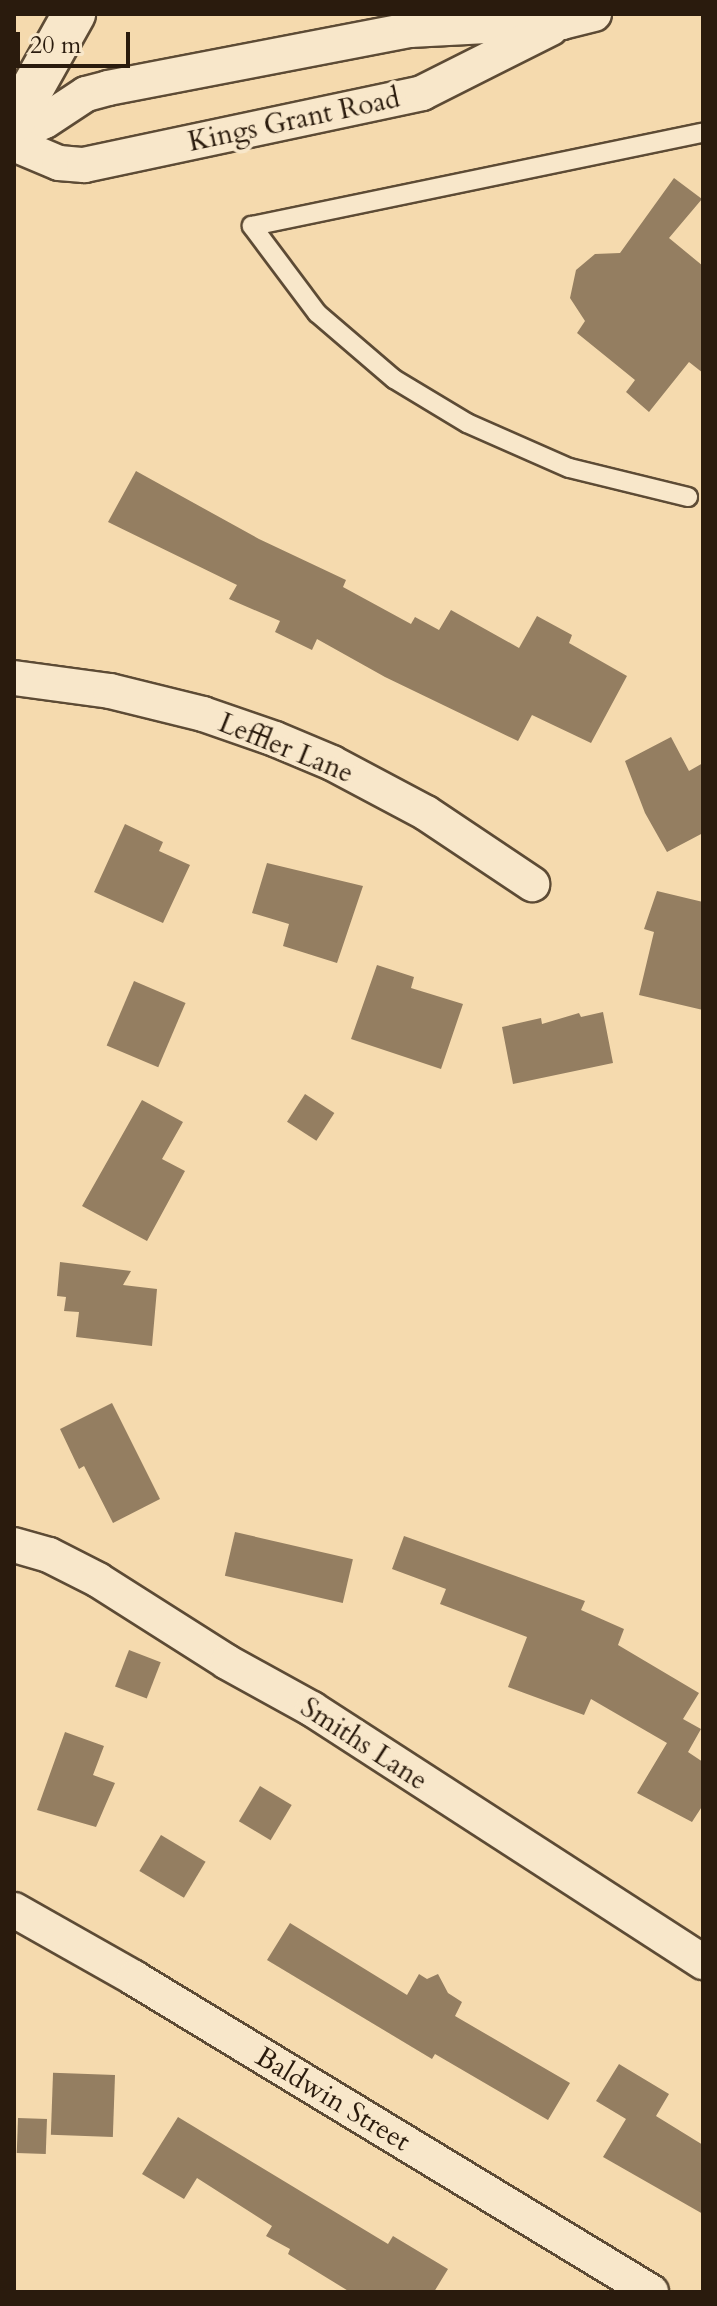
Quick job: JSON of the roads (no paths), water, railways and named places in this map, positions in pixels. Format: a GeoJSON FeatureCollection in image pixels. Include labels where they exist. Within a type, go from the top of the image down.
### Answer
{"type":"FeatureCollection","features":[{"type":"Feature","properties":{"kind":"street"},"geometry":{"type":"LineString","coordinates":[[14,121],[74,14]]}},
{"type":"Feature","properties":{"kind":"street","name":"Kings Grant Road"},"geometry":{"type":"LineString","coordinates":[[14,136],[45,121],[86,94],[108,88],[410,30],[578,18]]}},
{"type":"Feature","properties":{"kind":"street","name":"Kings Grant Road"},"geometry":{"type":"LineString","coordinates":[[14,144],[59,163],[84,165],[422,93],[578,18]]}},
{"type":"Feature","properties":{"kind":"street","name":"Leffler Lane"},"geometry":{"type":"LineString","coordinates":[[14,678],[110,691],[203,714],[275,739],[332,763],[426,813],[532,884]]}},
{"type":"Feature","properties":{"kind":"street","name":"Smiths Lane"},"geometry":{"type":"LineString","coordinates":[[14,1545],[49,1555],[98,1580],[227,1662],[312,1709],[703,1962]]}},
{"type":"Feature","properties":{"kind":"street","name":"Baldwin Street"},"geometry":{"type":"LineString","coordinates":[[14,1910],[134,1978],[651,2292]]}},
{"type":"Feature","properties":{"kind":"lane"},"geometry":{"type":"LineString","coordinates":[[688,497],[569,468],[467,423],[394,379],[317,313],[252,226],[703,133]]}}]}
